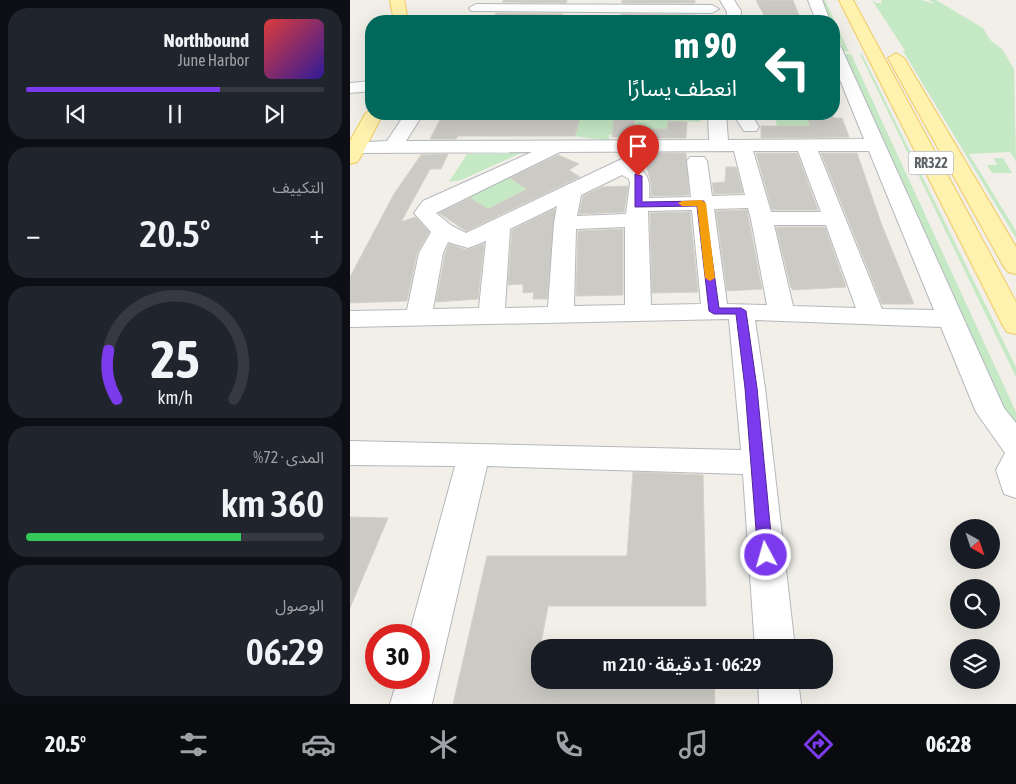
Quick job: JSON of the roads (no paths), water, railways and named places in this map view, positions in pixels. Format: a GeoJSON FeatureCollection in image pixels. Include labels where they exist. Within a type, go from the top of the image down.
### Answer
{"type":"FeatureCollection","features":[{"type":"Feature","properties":{"kind":"main road"},"geometry":{"type":"LineString","coordinates":[[396,0],[400,15]]}},
{"type":"Feature","properties":{"kind":"main road","name":"RR322"},"geometry":{"type":"LineString","coordinates":[[846,0],[1016,326]]}},
{"type":"Feature","properties":{"kind":"main road","name":"RR322"},"geometry":{"type":"LineString","coordinates":[[862,0],[1016,267]]}},
{"type":"Feature","properties":{"kind":"main road"},"geometry":{"type":"LineString","coordinates":[[355,143],[370,120]]}},
{"type":"Feature","properties":{"kind":"street"},"geometry":{"type":"LineString","coordinates":[[727,0],[734,15]]}},
{"type":"Feature","properties":{"kind":"street"},"geometry":{"type":"LineString","coordinates":[[815,0],[821,15]]}},
{"type":"Feature","properties":{"kind":"street"},"geometry":{"type":"LineString","coordinates":[[471,15],[479,4],[575,15],[712,10]]}},
{"type":"Feature","properties":{"kind":"street"},"geometry":{"type":"LineString","coordinates":[[840,61],[991,412],[1016,445]]}},
{"type":"Feature","properties":{"kind":"street"},"geometry":{"type":"LineString","coordinates":[[350,88],[365,87]]}},
{"type":"Feature","properties":{"kind":"street"},"geometry":{"type":"LineString","coordinates":[[393,146],[410,120]]}},
{"type":"Feature","properties":{"kind":"street"},"geometry":{"type":"LineString","coordinates":[[717,120],[719,145]]}},
{"type":"Feature","properties":{"kind":"street"},"geometry":{"type":"LineString","coordinates":[[355,143],[393,146],[719,145],[745,136],[806,146],[876,145]]}},
{"type":"Feature","properties":{"kind":"street"},"geometry":{"type":"LineString","coordinates":[[560,146],[432,206],[426,213],[429,220],[459,239],[468,241],[499,228],[626,165],[696,161],[745,136]]}},
{"type":"Feature","properties":{"kind":"street"},"geometry":{"type":"LineString","coordinates":[[745,136],[781,311]]}},
{"type":"Feature","properties":{"kind":"street"},"geometry":{"type":"LineString","coordinates":[[586,146],[623,158],[626,165],[638,176],[638,312]]}},
{"type":"Feature","properties":{"kind":"street"},"geometry":{"type":"LineString","coordinates":[[806,146],[871,316]]}},
{"type":"Feature","properties":{"kind":"street"},"geometry":{"type":"LineString","coordinates":[[696,161],[701,203],[728,311],[751,388],[756,462],[774,639]]}},
{"type":"Feature","properties":{"kind":"street"},"geometry":{"type":"LineString","coordinates":[[561,313],[565,223],[571,192]]}},
{"type":"Feature","properties":{"kind":"street"},"geometry":{"type":"LineString","coordinates":[[565,223],[701,203],[834,218]]}},
{"type":"Feature","properties":{"kind":"street"},"geometry":{"type":"LineString","coordinates":[[491,316],[499,228]]}},
{"type":"Feature","properties":{"kind":"street"},"geometry":{"type":"LineString","coordinates":[[418,317],[431,253],[444,230]]}},
{"type":"Feature","properties":{"kind":"street"},"geometry":{"type":"LineString","coordinates":[[350,319],[561,313],[728,311],[781,311],[951,318]]}},
{"type":"Feature","properties":{"kind":"street"},"geometry":{"type":"LineString","coordinates":[[350,453],[474,454],[756,462]]}},
{"type":"Feature","properties":{"kind":"street"},"geometry":{"type":"LineString","coordinates":[[430,628],[474,454]]}},
{"type":"Feature","properties":{"kind":"street"},"geometry":{"type":"LineString","coordinates":[[1016,462],[1012,470],[1016,485]]}},
{"type":"Feature","properties":{"kind":"street"},"geometry":{"type":"LineString","coordinates":[[411,704],[415,689]]}},
{"type":"Feature","properties":{"kind":"street"},"geometry":{"type":"LineString","coordinates":[[779,689],[780,704]]}}]}
